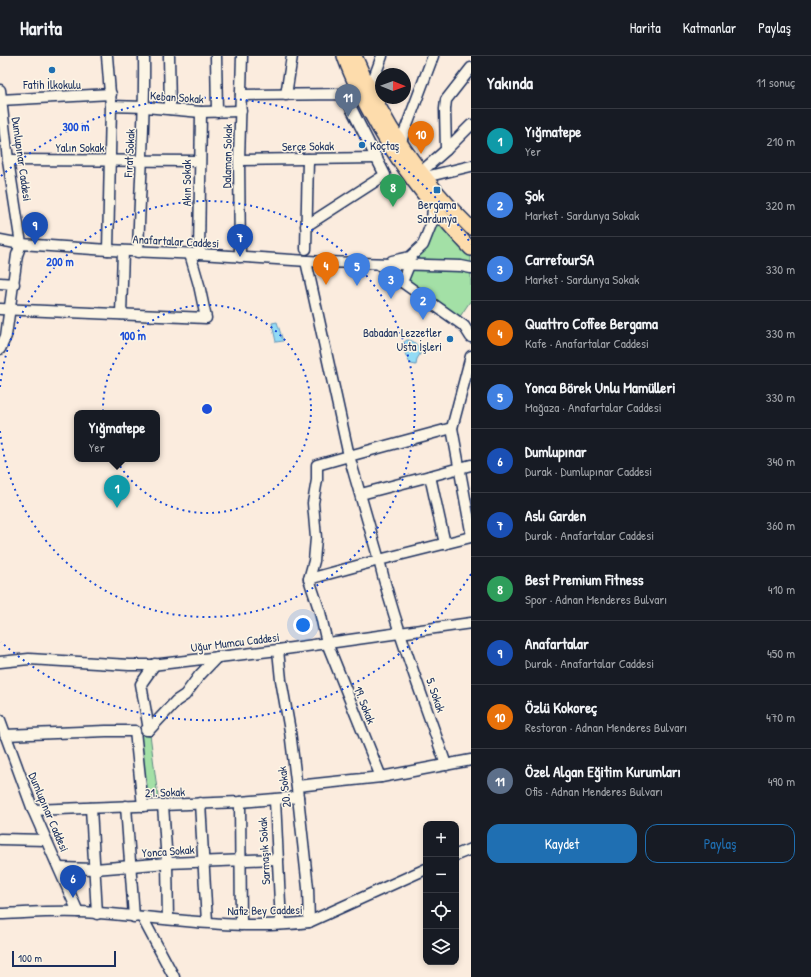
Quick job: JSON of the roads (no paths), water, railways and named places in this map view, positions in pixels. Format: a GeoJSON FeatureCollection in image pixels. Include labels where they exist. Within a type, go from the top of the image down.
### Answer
{"type":"FeatureCollection","features":[{"type":"Feature","properties":{"kind":"main road"},"geometry":{"type":"LineString","coordinates":[[344,56],[360,94],[392,153],[410,179],[445,222],[471,249]]}},
{"type":"Feature","properties":{"kind":"main road"},"geometry":{"type":"LineString","coordinates":[[355,56],[370,89],[400,144],[423,175],[471,228]]}},
{"type":"Feature","properties":{"kind":"street"},"geometry":{"type":"LineString","coordinates":[[107,56],[111,94],[108,250]]}},
{"type":"Feature","properties":{"kind":"street","name":"Fırat Sokak"},"geometry":{"type":"LineString","coordinates":[[138,252],[141,161],[145,107],[144,56]]}},
{"type":"Feature","properties":{"kind":"street"},"geometry":{"type":"LineString","coordinates":[[169,56],[170,109]]}},
{"type":"Feature","properties":{"kind":"street"},"geometry":{"type":"LineString","coordinates":[[216,56],[217,112]]}},
{"type":"Feature","properties":{"kind":"street","name":"Dalaman Sokak"},"geometry":{"type":"LineString","coordinates":[[240,257],[239,160],[242,56]]}},
{"type":"Feature","properties":{"kind":"street"},"geometry":{"type":"LineString","coordinates":[[286,95],[292,56]]}},
{"type":"Feature","properties":{"kind":"street"},"geometry":{"type":"LineString","coordinates":[[370,89],[382,56]]}},
{"type":"Feature","properties":{"kind":"street"},"geometry":{"type":"LineString","coordinates":[[400,144],[433,56]]}},
{"type":"Feature","properties":{"kind":"street"},"geometry":{"type":"LineString","coordinates":[[446,150],[444,109],[446,100],[471,68]]}},
{"type":"Feature","properties":{"kind":"street"},"geometry":{"type":"LineString","coordinates":[[0,97],[111,94]]}},
{"type":"Feature","properties":{"kind":"street"},"geometry":{"type":"LineString","coordinates":[[241,95],[344,94],[377,158],[385,175],[306,226]]}},
{"type":"Feature","properties":{"kind":"street","name":"Dumlupınar Caddesi"},"geometry":{"type":"LineString","coordinates":[[0,97],[21,244],[17,255],[14,284],[5,309],[6,336],[0,349]]}},
{"type":"Feature","properties":{"kind":"street","name":"Keban Sokak"},"geometry":{"type":"LineString","coordinates":[[111,106],[145,107],[201,112],[241,111]]}},
{"type":"Feature","properties":{"kind":"street","name":"Akın Sokak"},"geometry":{"type":"LineString","coordinates":[[122,314],[206,318],[199,285],[195,254],[201,112]]}},
{"type":"Feature","properties":{"kind":"street"},"geometry":{"type":"LineString","coordinates":[[423,175],[471,125]]}},
{"type":"Feature","properties":{"kind":"street","name":"Serçe Sokak"},"geometry":{"type":"LineString","coordinates":[[239,160],[377,158]]}},
{"type":"Feature","properties":{"kind":"street"},"geometry":{"type":"LineString","coordinates":[[306,249],[308,159]]}},
{"type":"Feature","properties":{"kind":"street","name":"Yalın Sokak"},"geometry":{"type":"LineString","coordinates":[[8,160],[199,161]]}},
{"type":"Feature","properties":{"kind":"street"},"geometry":{"type":"LineString","coordinates":[[423,175],[471,166]]}},
{"type":"Feature","properties":{"kind":"street"},"geometry":{"type":"LineString","coordinates":[[380,265],[410,257],[423,245],[432,222],[433,206]]}},
{"type":"Feature","properties":{"kind":"street","name":"Anafartalar Caddesi"},"geometry":{"type":"LineString","coordinates":[[0,240],[21,244],[138,252],[380,265],[468,266]]}},
{"type":"Feature","properties":{"kind":"street"},"geometry":{"type":"LineString","coordinates":[[5,309],[122,314],[123,251]]}},
{"type":"Feature","properties":{"kind":"street","name":"5. Sokak"},"geometry":{"type":"LineString","coordinates":[[306,261],[349,456],[401,634],[446,765]]}},
{"type":"Feature","properties":{"kind":"street"},"geometry":{"type":"LineString","coordinates":[[380,265],[468,328],[471,338]]}},
{"type":"Feature","properties":{"kind":"street"},"geometry":{"type":"LineString","coordinates":[[402,282],[409,265]]}},
{"type":"Feature","properties":{"kind":"street"},"geometry":{"type":"LineString","coordinates":[[0,283],[14,284]]}},
{"type":"Feature","properties":{"kind":"street"},"geometry":{"type":"LineString","coordinates":[[471,356],[452,428],[471,531]]}},
{"type":"Feature","properties":{"kind":"street"},"geometry":{"type":"LineString","coordinates":[[309,579],[314,561],[316,538],[313,503],[317,480],[317,465],[452,428]]}},
{"type":"Feature","properties":{"kind":"street"},"geometry":{"type":"LineString","coordinates":[[360,494],[471,465]]}},
{"type":"Feature","properties":{"kind":"street"},"geometry":{"type":"LineString","coordinates":[[430,476],[445,544]]}},
{"type":"Feature","properties":{"kind":"street"},"geometry":{"type":"LineString","coordinates":[[309,579],[471,537]]}},
{"type":"Feature","properties":{"kind":"street","name":"19. Sokak"},"geometry":{"type":"LineString","coordinates":[[309,579],[320,612],[327,644],[381,777]]}},
{"type":"Feature","properties":{"kind":"street","name":"Uğur Mumcu Caddesi"},"geometry":{"type":"LineString","coordinates":[[0,662],[29,659],[129,665],[155,664],[327,644],[401,634],[471,622]]}},
{"type":"Feature","properties":{"kind":"street","name":"20. Sokak"},"geometry":{"type":"LineString","coordinates":[[278,650],[297,786],[308,888],[309,922]]}},
{"type":"Feature","properties":{"kind":"street"},"geometry":{"type":"LineString","coordinates":[[5,735],[149,730],[176,702],[185,695],[199,676],[217,657]]}},
{"type":"Feature","properties":{"kind":"street"},"geometry":{"type":"LineString","coordinates":[[149,730],[141,684],[155,664]]}},
{"type":"Feature","properties":{"kind":"street","name":"Dumlupınar Caddesi"},"geometry":{"type":"LineString","coordinates":[[0,720],[5,735],[5,749],[78,912]]}},
{"type":"Feature","properties":{"kind":"street"},"geometry":{"type":"LineString","coordinates":[[135,731],[142,806]]}},
{"type":"Feature","properties":{"kind":"street"},"geometry":{"type":"LineString","coordinates":[[297,786],[381,777],[471,760]]}},
{"type":"Feature","properties":{"kind":"street","name":"21. Sokak"},"geometry":{"type":"LineString","coordinates":[[33,810],[200,804],[298,798]]}},
{"type":"Feature","properties":{"kind":"street","name":"Sarmaşık Sokak"},"geometry":{"type":"LineString","coordinates":[[275,800],[280,924]]}},
{"type":"Feature","properties":{"kind":"street"},"geometry":{"type":"LineString","coordinates":[[240,802],[241,925]]}},
{"type":"Feature","properties":{"kind":"street"},"geometry":{"type":"LineString","coordinates":[[200,804],[207,922]]}},
{"type":"Feature","properties":{"kind":"street"},"geometry":{"type":"LineString","coordinates":[[163,805],[167,863],[168,919]]}},
{"type":"Feature","properties":{"kind":"street"},"geometry":{"type":"LineString","coordinates":[[126,806],[130,866],[138,917],[174,977]]}},
{"type":"Feature","properties":{"kind":"street"},"geometry":{"type":"LineString","coordinates":[[91,808],[97,914]]}},
{"type":"Feature","properties":{"kind":"street"},"geometry":{"type":"LineString","coordinates":[[0,839],[46,840]]}},
{"type":"Feature","properties":{"kind":"street"},"geometry":{"type":"LineString","coordinates":[[459,855],[471,849]]}},
{"type":"Feature","properties":{"kind":"street","name":"Yonca Sokak"},"geometry":{"type":"LineString","coordinates":[[59,868],[95,869],[167,863],[278,859]]}},
{"type":"Feature","properties":{"kind":"street","name":"Nafiz Bey Caddesi"},"geometry":{"type":"LineString","coordinates":[[0,914],[78,912],[241,925],[309,922],[423,870]]}},
{"type":"Feature","properties":{"kind":"water"},"geometry":{"type":"Polygon","coordinates":[[[277,322],[283,341],[276,342],[272,323],[277,322]]]}},
{"type":"Feature","properties":{"kind":"water"},"geometry":{"type":"Polygon","coordinates":[[[407,340],[415,343],[419,349],[420,354],[416,365],[411,364],[406,355],[403,343],[407,340]]]}},
{"type":"Feature","properties":{"kind":"place","name":"Fatih İlkokulu"},"geometry":{"type":"Point","coordinates":[52,70]}},
{"type":"Feature","properties":{"kind":"place","name":"Özel Algan Eğitim Kurumları"},"geometry":{"type":"Point","coordinates":[348,117]}},
{"type":"Feature","properties":{"kind":"place","name":"Koçtaş"},"geometry":{"type":"Point","coordinates":[362,145]}},
{"type":"Feature","properties":{"kind":"place","name":"Özlü Kokoreç"},"geometry":{"type":"Point","coordinates":[421,154]}},
{"type":"Feature","properties":{"kind":"place","name":"Bergama Sardunya"},"geometry":{"type":"Point","coordinates":[437,190]}},
{"type":"Feature","properties":{"kind":"place","name":"Best Premium Fitness"},"geometry":{"type":"Point","coordinates":[393,207]}},
{"type":"Feature","properties":{"kind":"place","name":"Anafartalar"},"geometry":{"type":"Point","coordinates":[35,245]}},
{"type":"Feature","properties":{"kind":"place","name":"Aslı Garden"},"geometry":{"type":"Point","coordinates":[240,257]}},
{"type":"Feature","properties":{"kind":"place","name":"Quattro Coffee Bergama"},"geometry":{"type":"Point","coordinates":[326,285]}},
{"type":"Feature","properties":{"kind":"place","name":"Yonca Börek Unlu Mamülleri"},"geometry":{"type":"Point","coordinates":[357,286]}},
{"type":"Feature","properties":{"kind":"place","name":"CarrefourSA"},"geometry":{"type":"Point","coordinates":[391,299]}},
{"type":"Feature","properties":{"kind":"place","name":"Şok"},"geometry":{"type":"Point","coordinates":[423,320]}},
{"type":"Feature","properties":{"kind":"place","name":"Babadan Lezzetler Usta İşleri"},"geometry":{"type":"Point","coordinates":[450,339]}},
{"type":"Feature","properties":{"kind":"place","name":"Yığmatepe"},"geometry":{"type":"Point","coordinates":[117,508]}},
{"type":"Feature","properties":{"kind":"place","name":"Dumlupınar"},"geometry":{"type":"Point","coordinates":[73,898]}}]}
